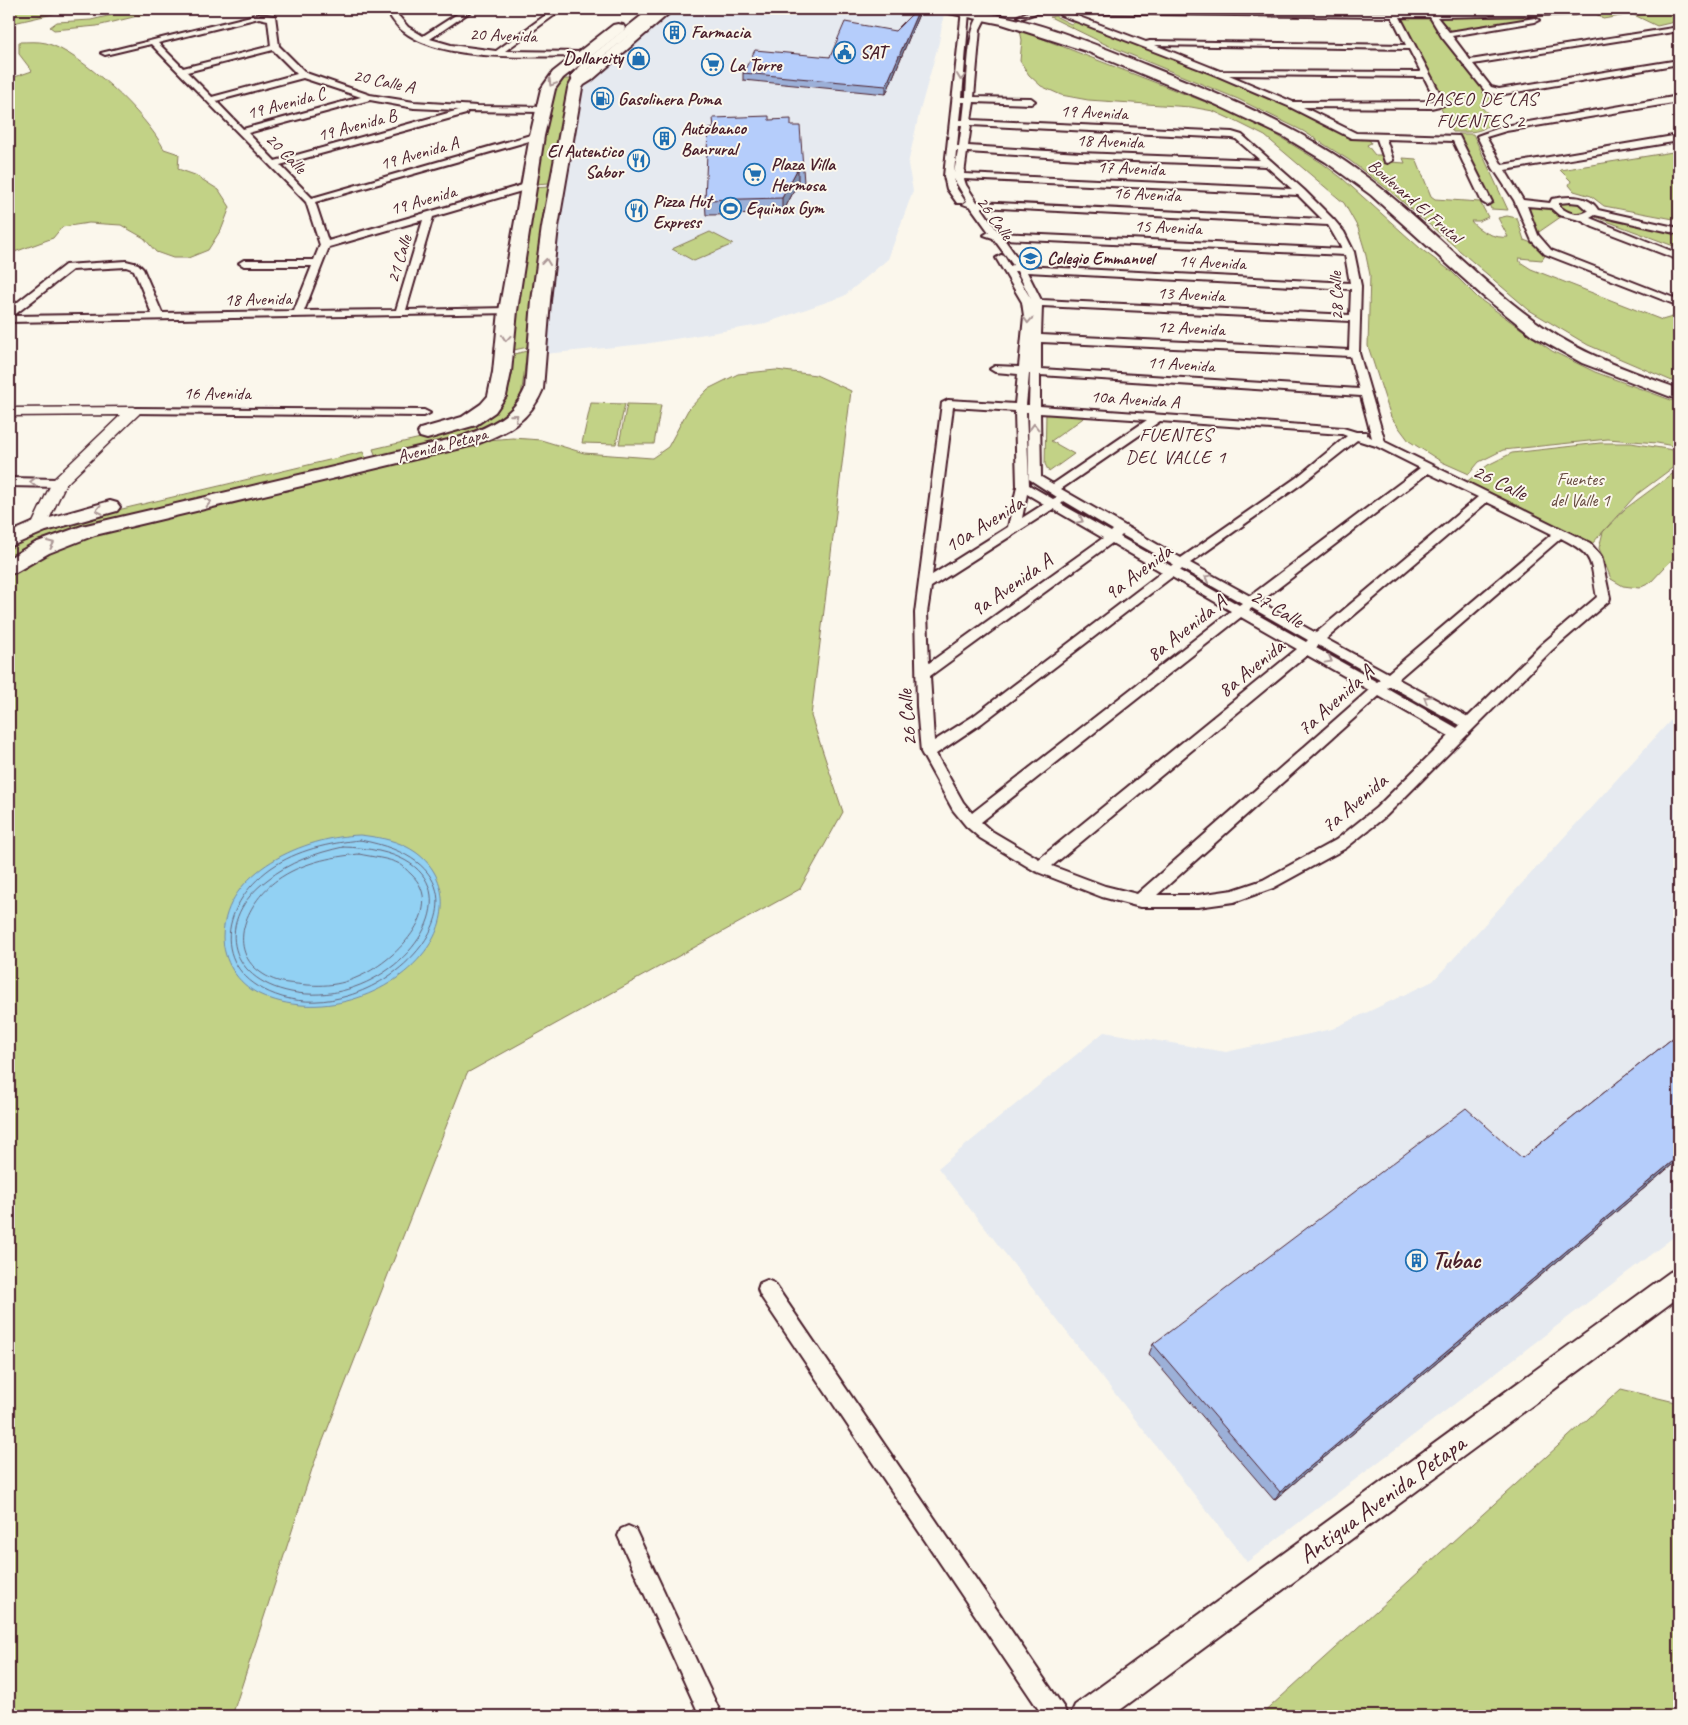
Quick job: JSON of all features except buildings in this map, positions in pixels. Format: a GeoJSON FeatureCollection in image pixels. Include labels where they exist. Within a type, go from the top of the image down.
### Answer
{"type":"FeatureCollection","features":[{"type":"Feature","properties":{"kind":"main road","name":"Avenida Petapa"},"geometry":{"type":"LineString","coordinates":[[9,567],[50,544],[89,530],[370,455],[469,421],[488,408],[500,390],[508,311],[537,136],[552,81],[585,59],[644,9]]}},
{"type":"Feature","properties":{"kind":"main road"},"geometry":{"type":"LineString","coordinates":[[657,9],[585,59],[577,76],[578,82],[587,77],[668,9]]}},
{"type":"Feature","properties":{"kind":"main road","name":"Boulevard El Frutal"},"geometry":{"type":"LineString","coordinates":[[950,9],[965,12],[1022,16],[1041,20],[1113,56]]}},
{"type":"Feature","properties":{"kind":"main road","name":"Boulevard El Frutal"},"geometry":{"type":"LineString","coordinates":[[986,12],[1000,19],[1113,56],[1219,100],[1312,146],[1377,191],[1486,290],[1537,331],[1592,361],[1679,395]]}},
{"type":"Feature","properties":{"kind":"main road"},"geometry":{"type":"LineString","coordinates":[[1000,19],[1007,18],[1028,22],[1041,20]]}},
{"type":"Feature","properties":{"kind":"main road","name":"Avenida Petapa"},"geometry":{"type":"LineString","coordinates":[[9,541],[38,527],[84,513],[370,455],[481,436],[505,425],[526,407],[535,384],[541,301],[556,185],[572,102],[578,82]]}},
{"type":"Feature","properties":{"kind":"main road"},"geometry":{"type":"LineString","coordinates":[[530,186],[556,185]]}},
{"type":"Feature","properties":{"kind":"main road","name":"Antigua Avenida Petapa"},"geometry":{"type":"LineString","coordinates":[[1086,1716],[1679,1281]]}},
{"type":"Feature","properties":{"kind":"street"},"geometry":{"type":"LineString","coordinates":[[394,9],[392,13],[397,23],[407,32],[423,40],[470,9]]}},
{"type":"Feature","properties":{"kind":"street"},"geometry":{"type":"LineString","coordinates":[[499,52],[559,9]]}},
{"type":"Feature","properties":{"kind":"street"},"geometry":{"type":"LineString","coordinates":[[1052,10],[1216,72],[1291,104],[1354,136],[1456,138],[1487,202]]}},
{"type":"Feature","properties":{"kind":"street"},"geometry":{"type":"LineString","coordinates":[[1022,16],[1035,11],[1052,10],[1394,14],[1566,11],[1574,14],[1445,35]]}},
{"type":"Feature","properties":{"kind":"street"},"geometry":{"type":"LineString","coordinates":[[1041,20],[1062,13],[1168,11]]}},
{"type":"Feature","properties":{"kind":"street","name":"26 Calle"},"geometry":{"type":"LineString","coordinates":[[965,12],[959,99],[952,148],[954,176],[1029,282],[1032,302],[1032,338],[1035,372],[1034,476]]}},
{"type":"Feature","properties":{"kind":"street","name":"26 Calle"},"geometry":{"type":"LineString","coordinates":[[986,12],[976,29],[964,149],[954,176],[952,189],[1032,302]]}},
{"type":"Feature","properties":{"kind":"street"},"geometry":{"type":"LineString","coordinates":[[1291,104],[1440,104],[1441,102],[1394,14]]}},
{"type":"Feature","properties":{"kind":"street"},"geometry":{"type":"LineString","coordinates":[[1431,14],[1445,35],[1488,89],[1499,92],[1679,62]]}},
{"type":"Feature","properties":{"kind":"street"},"geometry":{"type":"LineString","coordinates":[[104,53],[259,16],[272,18],[275,47],[181,71]]}},
{"type":"Feature","properties":{"kind":"street"},"geometry":{"type":"LineString","coordinates":[[1466,62],[1613,42],[1679,29]]}},
{"type":"Feature","properties":{"kind":"street","name":"20 Avenida"},"geometry":{"type":"LineString","coordinates":[[423,40],[453,49],[585,59]]}},
{"type":"Feature","properties":{"kind":"street","name":"20 Calle"},"geometry":{"type":"LineString","coordinates":[[154,42],[310,201],[325,245]]}},
{"type":"Feature","properties":{"kind":"street"},"geometry":{"type":"LineString","coordinates":[[1140,42],[1411,47]]}},
{"type":"Feature","properties":{"kind":"street","name":"20 Calle A"},"geometry":{"type":"LineString","coordinates":[[275,47],[303,75],[368,97],[414,105],[477,109],[543,109]]}},
{"type":"Feature","properties":{"kind":"street"},"geometry":{"type":"LineString","coordinates":[[1216,72],[1426,75]]}},
{"type":"Feature","properties":{"kind":"street"},"geometry":{"type":"LineString","coordinates":[[209,100],[303,75]]}},
{"type":"Feature","properties":{"kind":"street","name":"19 Avenida C"},"geometry":{"type":"LineString","coordinates":[[241,132],[368,97]]}},
{"type":"Feature","properties":{"kind":"street"},"geometry":{"type":"LineString","coordinates":[[959,99],[1031,101]]}},
{"type":"Feature","properties":{"kind":"street"},"geometry":{"type":"LineString","coordinates":[[1679,99],[1515,127],[1482,134],[1481,136],[1498,168],[1520,202],[1529,227],[1542,248],[1679,303]]}},
{"type":"Feature","properties":{"kind":"street","name":"19 Avenida B"},"geometry":{"type":"LineString","coordinates":[[274,164],[477,109]]}},
{"type":"Feature","properties":{"kind":"street","name":"19 Avenida"},"geometry":{"type":"LineString","coordinates":[[955,122],[1232,135]]}},
{"type":"Feature","properties":{"kind":"street","name":"28 Calle"},"geometry":{"type":"LineString","coordinates":[[1232,135],[1239,136],[1301,192],[1331,222],[1339,232],[1349,252],[1356,286],[1354,353],[1380,444]]}},
{"type":"Feature","properties":{"kind":"street","name":"19 Avenida A"},"geometry":{"type":"LineString","coordinates":[[310,201],[537,136]]}},
{"type":"Feature","properties":{"kind":"street"},"geometry":{"type":"LineString","coordinates":[[1380,136],[1388,160]]}},
{"type":"Feature","properties":{"kind":"street"},"geometry":{"type":"LineString","coordinates":[[1498,168],[1679,138]]}},
{"type":"Feature","properties":{"kind":"street","name":"18 Avenida"},"geometry":{"type":"LineString","coordinates":[[952,148],[1080,156],[1268,163]]}},
{"type":"Feature","properties":{"kind":"street","name":"17 Avenida"},"geometry":{"type":"LineString","coordinates":[[954,176],[1301,192]]}},
{"type":"Feature","properties":{"kind":"street","name":"19 Avenida"},"geometry":{"type":"LineString","coordinates":[[325,245],[530,186]]}},
{"type":"Feature","properties":{"kind":"street"},"geometry":{"type":"LineString","coordinates":[[1554,206],[1555,201],[1576,199],[1591,206],[1593,212]]}},
{"type":"Feature","properties":{"kind":"street"},"geometry":{"type":"LineString","coordinates":[[1520,202],[1554,206],[1564,214],[1582,217],[1679,257]]}},
{"type":"Feature","properties":{"kind":"street","name":"16 Avenida"},"geometry":{"type":"LineString","coordinates":[[962,203],[1331,222]]}},
{"type":"Feature","properties":{"kind":"street"},"geometry":{"type":"LineString","coordinates":[[1582,217],[1593,212],[1679,231]]}},
{"type":"Feature","properties":{"kind":"street","name":"21 Calle"},"geometry":{"type":"LineString","coordinates":[[400,313],[429,214]]}},
{"type":"Feature","properties":{"kind":"street","name":"15 Avenida"},"geometry":{"type":"LineString","coordinates":[[984,234],[1349,252]]}},
{"type":"Feature","properties":{"kind":"street"},"geometry":{"type":"LineString","coordinates":[[298,314],[325,245]]}},
{"type":"Feature","properties":{"kind":"street"},"geometry":{"type":"LineString","coordinates":[[244,263],[318,263]]}},
{"type":"Feature","properties":{"kind":"street"},"geometry":{"type":"LineString","coordinates":[[9,314],[66,268],[73,266],[126,264],[138,269],[158,316]]}},
{"type":"Feature","properties":{"kind":"street","name":"14 Avenida"},"geometry":{"type":"LineString","coordinates":[[1007,268],[1356,286]]}},
{"type":"Feature","properties":{"kind":"street","name":"13 Avenida"},"geometry":{"type":"LineString","coordinates":[[1032,302],[1354,318]]}},
{"type":"Feature","properties":{"kind":"street","name":"18 Avenida"},"geometry":{"type":"LineString","coordinates":[[9,319],[508,311]]}},
{"type":"Feature","properties":{"kind":"street","name":"26 Calle"},"geometry":{"type":"LineString","coordinates":[[1013,530],[1023,487],[1020,408],[1023,371],[1032,338]]}},
{"type":"Feature","properties":{"kind":"street","name":"12 Avenida"},"geometry":{"type":"LineString","coordinates":[[1032,338],[1354,353]]}},
{"type":"Feature","properties":{"kind":"street","name":"11 Avenida"},"geometry":{"type":"LineString","coordinates":[[995,369],[1365,393]]}},
{"type":"Feature","properties":{"kind":"street","name":"10a Avenida A"},"geometry":{"type":"LineString","coordinates":[[946,412],[948,403],[1329,429]]}},
{"type":"Feature","properties":{"kind":"street"},"geometry":{"type":"LineString","coordinates":[[38,527],[58,483],[134,411]]}},
{"type":"Feature","properties":{"kind":"street","name":"16 Avenida"},"geometry":{"type":"LineString","coordinates":[[9,412],[424,413]]}},
{"type":"Feature","properties":{"kind":"street","name":"26 Calle"},"geometry":{"type":"LineString","coordinates":[[946,412],[921,613],[924,707],[928,752],[958,806],[971,822],[996,842],[1040,867],[1087,886],[1140,901]]}},
{"type":"Feature","properties":{"kind":"street","name":"10a Avenida"},"geometry":{"type":"LineString","coordinates":[[1052,490],[1158,418]]}},
{"type":"Feature","properties":{"kind":"street","name":"26 Calle"},"geometry":{"type":"LineString","coordinates":[[1329,429],[1342,430],[1380,444],[1586,546],[1594,552],[1604,597],[1602,602],[1547,647]]}},
{"type":"Feature","properties":{"kind":"street","name":"9a Avenida"},"geometry":{"type":"LineString","coordinates":[[928,752],[977,720],[1177,567],[1300,480],[1356,435],[1375,431]]}},
{"type":"Feature","properties":{"kind":"street","name":"8a Avenida A"},"geometry":{"type":"LineString","coordinates":[[971,822],[1246,606],[1427,468]]}},
{"type":"Feature","properties":{"kind":"street","name":"27 Calle"},"geometry":{"type":"LineString","coordinates":[[1034,476],[1035,479],[1118,534]]}},
{"type":"Feature","properties":{"kind":"street"},"geometry":{"type":"LineString","coordinates":[[9,482],[58,483]]}},
{"type":"Feature","properties":{"kind":"street","name":"27 Calle"},"geometry":{"type":"LineString","coordinates":[[1023,487],[1052,504],[1118,534],[1177,567],[1246,606],[1307,648],[1379,688],[1464,729]]}},
{"type":"Feature","properties":{"kind":"street","name":"10a Avenida"},"geometry":{"type":"LineString","coordinates":[[925,585],[1064,497]]}},
{"type":"Feature","properties":{"kind":"street","name":"8a Avenida"},"geometry":{"type":"LineString","coordinates":[[1040,867],[1307,648],[1485,497]]}},
{"type":"Feature","properties":{"kind":"street","name":"7a Avenida A"},"geometry":{"type":"LineString","coordinates":[[1140,901],[1390,678],[1560,533]]}},
{"type":"Feature","properties":{"kind":"street","name":"9a Avenida A"},"geometry":{"type":"LineString","coordinates":[[924,673],[1118,534]]}},
{"type":"Feature","properties":{"kind":"street","name":"27 Calle"},"geometry":{"type":"LineString","coordinates":[[1246,606],[1318,638],[1390,678],[1464,729]]}},
{"type":"Feature","properties":{"kind":"street","name":"7a Avenida"},"geometry":{"type":"LineString","coordinates":[[1140,901],[1198,901],[1234,896],[1256,889],[1286,875],[1341,844],[1381,812],[1547,647]]}},
{"type":"Feature","properties":{"kind":"street"},"geometry":{"type":"LineString","coordinates":[[767,1289],[1056,1716]]}},
{"type":"Feature","properties":{"kind":"street"},"geometry":{"type":"LineString","coordinates":[[628,1536],[711,1716]]}},
{"type":"Feature","properties":{"kind":"shaded area"},"geometry":{"type":"Polygon","coordinates":[[[673,9],[922,9],[944,13],[939,42],[919,114],[908,164],[913,191],[888,259],[844,296],[760,325],[644,344],[545,354],[556,233],[577,94],[597,73],[673,9]]]}},
{"type":"Feature","properties":{"kind":"shaded area"},"geometry":{"type":"Polygon","coordinates":[[[1679,711],[1679,1233],[1247,1562],[938,1168],[1104,1032],[1226,1052],[1332,1029],[1433,981],[1679,711]]]}},
{"type":"Feature","properties":{"kind":"green space"},"geometry":{"type":"Polygon","coordinates":[[[9,9],[75,9],[9,24],[9,9]]]}},
{"type":"Feature","properties":{"kind":"green space"},"geometry":{"type":"Polygon","coordinates":[[[137,9],[166,9],[97,26],[54,30],[50,27],[57,22],[91,20],[137,9]]]}},
{"type":"Feature","properties":{"kind":"green space"},"geometry":{"type":"Polygon","coordinates":[[[1590,9],[1679,9],[1679,21],[1657,26],[1632,14],[1603,19],[1590,9]]]}},
{"type":"Feature","properties":{"kind":"green space"},"geometry":{"type":"Polygon","coordinates":[[[1568,10],[1567,12],[1452,31],[1437,16],[1568,10]]]}},
{"type":"Feature","properties":{"kind":"green space"},"geometry":{"type":"Polygon","coordinates":[[[1055,16],[1071,24],[1076,22],[1152,49],[1272,98],[1339,132],[1369,139],[1371,143],[1367,145],[1375,155],[1387,155],[1390,162],[1405,163],[1403,158],[1416,159],[1431,196],[1435,199],[1480,202],[1488,217],[1479,221],[1471,221],[1478,228],[1488,233],[1498,237],[1508,237],[1498,218],[1507,216],[1517,218],[1524,240],[1544,248],[1546,254],[1542,260],[1519,258],[1520,262],[1531,269],[1662,320],[1679,315],[1679,384],[1588,345],[1529,310],[1390,191],[1349,160],[1303,131],[1238,99],[1107,45],[1050,17],[1055,16]]]}},
{"type":"Feature","properties":{"kind":"green space","name":"PASEO DE LAS FUENTES 2"},"geometry":{"type":"Polygon","coordinates":[[[1395,19],[1435,19],[1486,88],[1482,92],[1495,102],[1480,106],[1494,119],[1490,124],[1481,130],[1453,132],[1395,19]]]}},
{"type":"Feature","properties":{"kind":"green space"},"geometry":{"type":"Polygon","coordinates":[[[1020,30],[1226,110],[1275,134],[1322,163],[1343,179],[1421,249],[1452,272],[1478,298],[1552,351],[1595,372],[1679,403],[1679,447],[1657,443],[1608,439],[1503,450],[1479,462],[1469,474],[1442,462],[1409,441],[1391,417],[1368,346],[1370,275],[1365,251],[1358,228],[1344,203],[1265,136],[1213,111],[1191,107],[1088,100],[1061,95],[1041,86],[1029,75],[1020,61],[1022,40],[1020,30]]]}},
{"type":"Feature","properties":{"kind":"green space"},"geometry":{"type":"Polygon","coordinates":[[[19,42],[46,43],[78,59],[129,103],[164,149],[179,154],[178,169],[195,175],[219,190],[230,207],[222,228],[208,250],[188,258],[173,258],[156,252],[144,238],[121,225],[89,223],[62,227],[53,238],[9,254],[9,79],[32,71],[19,54],[19,42]]]}},
{"type":"Feature","properties":{"kind":"green space"},"geometry":{"type":"Polygon","coordinates":[[[560,79],[573,79],[567,94],[552,176],[550,183],[533,184],[548,109],[560,79]]]}},
{"type":"Feature","properties":{"kind":"green space"},"geometry":{"type":"Polygon","coordinates":[[[1458,134],[1473,134],[1508,210],[1491,209],[1458,134]]]}},
{"type":"Feature","properties":{"kind":"green space"},"geometry":{"type":"Polygon","coordinates":[[[1679,151],[1679,220],[1604,206],[1591,196],[1574,191],[1569,185],[1571,181],[1560,170],[1679,151]]]}},
{"type":"Feature","properties":{"kind":"green space"},"geometry":{"type":"Polygon","coordinates":[[[549,187],[528,347],[509,351],[532,188],[549,187]]]}},
{"type":"Feature","properties":{"kind":"green space"},"geometry":{"type":"Polygon","coordinates":[[[1566,201],[1583,203],[1591,215],[1565,214],[1536,234],[1526,207],[1541,206],[1562,213],[1558,204],[1566,201]]]}},
{"type":"Feature","properties":{"kind":"green space"},"geometry":{"type":"Polygon","coordinates":[[[1600,214],[1679,232],[1679,248],[1593,216],[1600,214]]]}},
{"type":"Feature","properties":{"kind":"green space"},"geometry":{"type":"Polygon","coordinates":[[[710,232],[733,244],[694,261],[672,249],[710,232]]]}},
{"type":"Feature","properties":{"kind":"green space"},"geometry":{"type":"Polygon","coordinates":[[[527,351],[520,405],[486,431],[377,459],[373,449],[438,434],[475,422],[510,355],[527,351]]]}},
{"type":"Feature","properties":{"kind":"green space"},"geometry":{"type":"Polygon","coordinates":[[[776,370],[816,375],[851,391],[811,716],[843,812],[800,889],[467,1073],[313,1466],[232,1716],[9,1716],[9,577],[40,557],[83,538],[487,440],[513,438],[541,440],[584,453],[652,458],[668,447],[688,410],[708,389],[738,374],[776,370]]]}},
{"type":"Feature","properties":{"kind":"green space"},"geometry":{"type":"Polygon","coordinates":[[[591,403],[625,404],[616,444],[582,443],[591,403]]]}},
{"type":"Feature","properties":{"kind":"green space"},"geometry":{"type":"Polygon","coordinates":[[[627,404],[661,405],[654,444],[619,444],[627,404]]]}},
{"type":"Feature","properties":{"kind":"green space"},"geometry":{"type":"Polygon","coordinates":[[[1046,412],[1089,414],[1051,441],[1074,454],[1049,472],[1045,464],[1046,412]]]}},
{"type":"Feature","properties":{"kind":"green space","name":"Fuentes del Valle 1"},"geometry":{"type":"Polygon","coordinates":[[[1600,443],[1631,443],[1679,451],[1679,463],[1636,495],[1591,545],[1465,483],[1488,465],[1512,453],[1600,443]]]}},
{"type":"Feature","properties":{"kind":"green space"},"geometry":{"type":"Polygon","coordinates":[[[363,452],[367,461],[24,551],[9,560],[9,547],[25,538],[63,523],[363,452]]]}},
{"type":"Feature","properties":{"kind":"green space"},"geometry":{"type":"Polygon","coordinates":[[[1679,469],[1679,552],[1650,583],[1639,588],[1623,586],[1611,579],[1599,548],[1603,532],[1625,509],[1679,469]]]}},
{"type":"Feature","properties":{"kind":"green space"},"geometry":{"type":"Polygon","coordinates":[[[1621,1389],[1679,1403],[1679,1716],[1260,1716],[1621,1389]]]}},
{"type":"Feature","properties":{"kind":"water"},"geometry":{"type":"Polygon","coordinates":[[[360,835],[401,844],[420,856],[430,866],[437,878],[441,891],[442,905],[436,933],[428,947],[413,965],[395,980],[351,1000],[328,1004],[304,1005],[281,1002],[259,994],[244,984],[229,962],[223,936],[227,913],[238,893],[253,876],[293,850],[338,837],[360,835]]]}},
{"type":"Feature","properties":{"kind":"place","name":"Farmacia"},"geometry":{"type":"Point","coordinates":[675,32]}},
{"type":"Feature","properties":{"kind":"place","name":"SAT"},"geometry":{"type":"Point","coordinates":[844,52]}},
{"type":"Feature","properties":{"kind":"place","name":"Dollarcity"},"geometry":{"type":"Point","coordinates":[639,58]}},
{"type":"Feature","properties":{"kind":"place","name":"La Torre"},"geometry":{"type":"Point","coordinates":[713,65]}},
{"type":"Feature","properties":{"kind":"place","name":"Gasolinera Puma"},"geometry":{"type":"Point","coordinates":[602,99]}},
{"type":"Feature","properties":{"kind":"place","name":"Autobanco Banrural"},"geometry":{"type":"Point","coordinates":[665,138]}},
{"type":"Feature","properties":{"kind":"place","name":"El Autentico Sabor"},"geometry":{"type":"Point","coordinates":[639,161]}},
{"type":"Feature","properties":{"kind":"place","name":"Plaza Villa Hermosa"},"geometry":{"type":"Point","coordinates":[755,174]}},
{"type":"Feature","properties":{"kind":"place","name":"Equinox Gym"},"geometry":{"type":"Point","coordinates":[730,208]}},
{"type":"Feature","properties":{"kind":"place","name":"Pizza Hut Express"},"geometry":{"type":"Point","coordinates":[637,211]}},
{"type":"Feature","properties":{"kind":"place","name":"Colegio Emmanuel"},"geometry":{"type":"Point","coordinates":[1031,258]}},
{"type":"Feature","properties":{"kind":"place","name":"Tubac"},"geometry":{"type":"Point","coordinates":[1416,1260]}},
{"type":"Feature","properties":{"kind":"district","name":"PASEO DE LAS FUENTES 2"},"geometry":{"type":"Point","coordinates":[1481,110]}},
{"type":"Feature","properties":{"kind":"district","name":"FUENTES DEL VALLE 1"},"geometry":{"type":"Point","coordinates":[1176,446]}}]}
